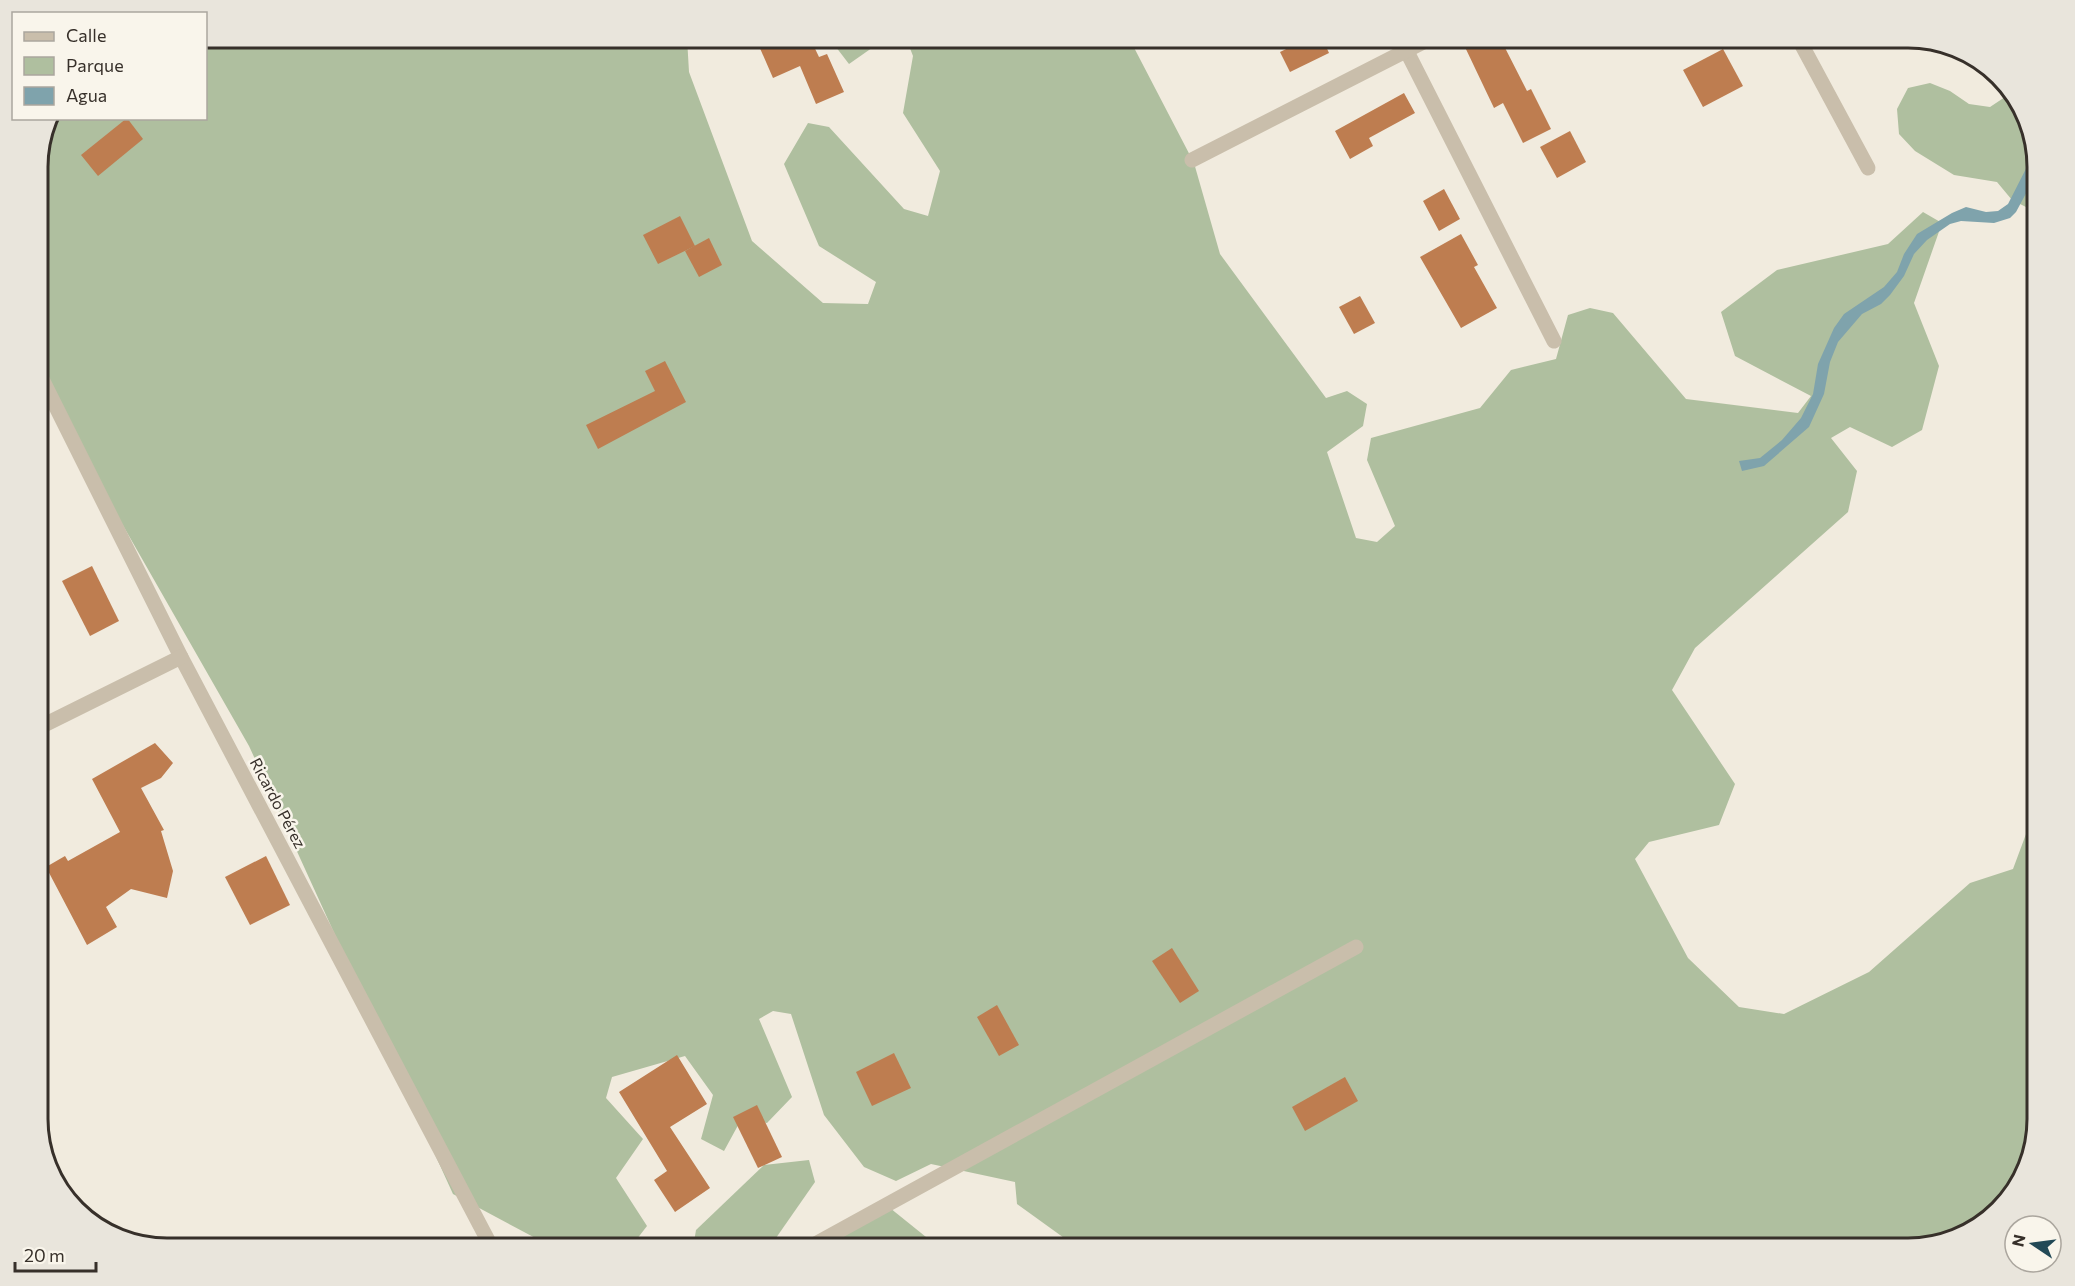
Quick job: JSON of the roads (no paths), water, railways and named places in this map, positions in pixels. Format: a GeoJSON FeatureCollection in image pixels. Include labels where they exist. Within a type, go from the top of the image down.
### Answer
{"type":"FeatureCollection","features":[{"type":"Feature","properties":{"kind":"street"},"geometry":{"type":"LineString","coordinates":[[1192,160],[1397,48]]}},
{"type":"Feature","properties":{"kind":"street"},"geometry":{"type":"LineString","coordinates":[[1406,48],[1554,341]]}},
{"type":"Feature","properties":{"kind":"street"},"geometry":{"type":"LineString","coordinates":[[1803,48],[1868,168]]}},
{"type":"Feature","properties":{"kind":"street","name":"Ricardo Pérez"},"geometry":{"type":"LineString","coordinates":[[48,391],[181,657],[487,1238]]}},
{"type":"Feature","properties":{"kind":"street"},"geometry":{"type":"LineString","coordinates":[[48,723],[181,657]]}},
{"type":"Feature","properties":{"kind":"street"},"geometry":{"type":"LineString","coordinates":[[826,1238],[1356,947]]}},
{"type":"Feature","properties":{"kind":"water"},"geometry":{"type":"Polygon","coordinates":[[[2027,167],[2027,192],[2016,212],[2010,218],[1994,223],[1961,221],[1950,224],[1927,240],[1914,254],[1904,276],[1890,295],[1881,304],[1862,314],[1838,342],[1830,362],[1824,394],[1809,427],[1764,466],[1742,471],[1739,461],[1760,458],[1782,440],[1801,418],[1813,394],[1818,364],[1834,328],[1844,314],[1884,287],[1897,272],[1904,254],[1917,234],[1966,207],[1986,212],[1998,211],[2008,204],[2027,167]]]}}]}
